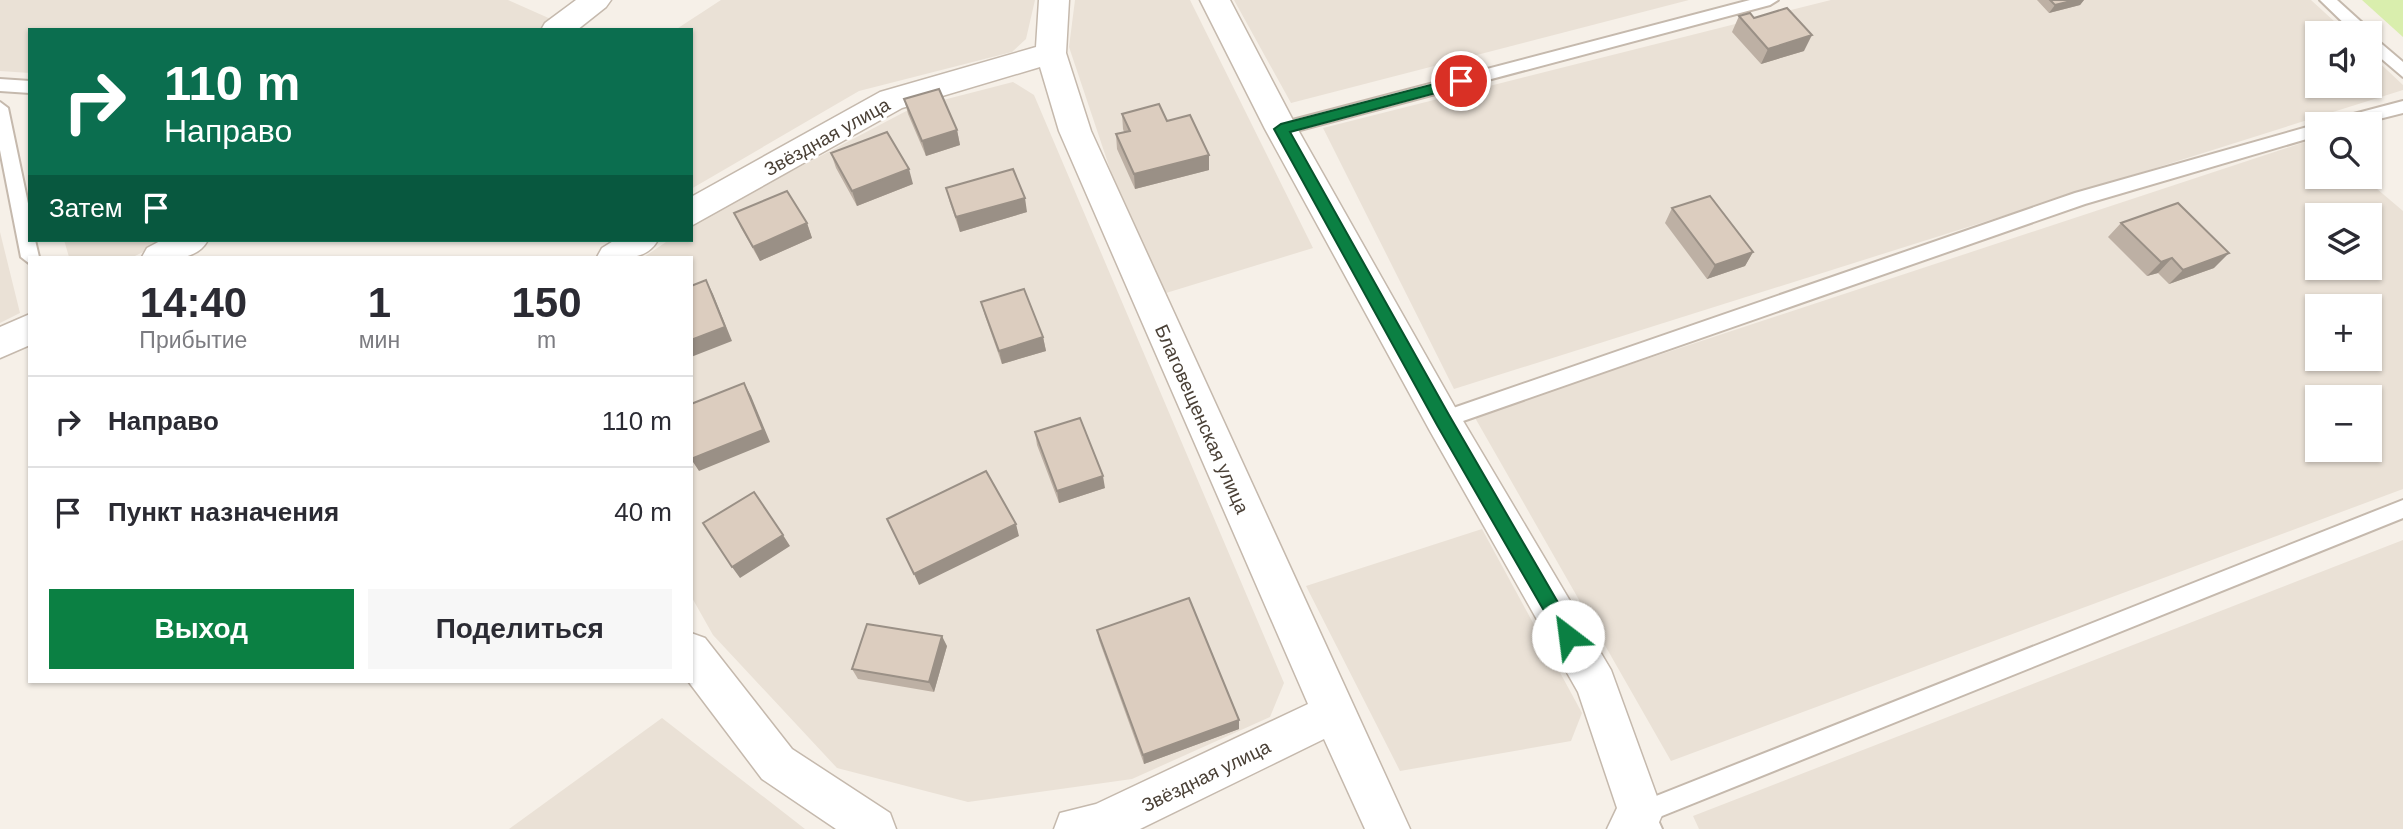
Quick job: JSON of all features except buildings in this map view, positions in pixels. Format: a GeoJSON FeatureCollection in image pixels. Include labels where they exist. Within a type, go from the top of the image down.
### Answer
{"type":"FeatureCollection","features":[{"type":"Feature","properties":{"kind":"street"},"geometry":{"type":"LineString","coordinates":[[559,28],[596,0]]}},
{"type":"Feature","properties":{"kind":"street","name":"Благовещенская улица"},"geometry":{"type":"LineString","coordinates":[[1054,0],[1051,53],[1075,131],[1333,713],[1388,829]]}},
{"type":"Feature","properties":{"kind":"street"},"geometry":{"type":"LineString","coordinates":[[1216,0],[1281,129],[1443,420],[1596,684],[1640,824]]}},
{"type":"Feature","properties":{"kind":"street","name":"Звёздная улица"},"geometry":{"type":"LineString","coordinates":[[693,212],[891,100],[1051,53]]}},
{"type":"Feature","properties":{"kind":"street"},"geometry":{"type":"LineString","coordinates":[[161,256],[187,242]]}},
{"type":"Feature","properties":{"kind":"street"},"geometry":{"type":"LineString","coordinates":[[616,256],[638,242]]}},
{"type":"Feature","properties":{"kind":"street"},"geometry":{"type":"LineString","coordinates":[[0,343],[28,329]]}},
{"type":"Feature","properties":{"kind":"street"},"geometry":{"type":"LineString","coordinates":[[693,655],[777,764],[874,829]]}},
{"type":"Feature","properties":{"kind":"street","name":"Звёздная улица"},"geometry":{"type":"LineString","coordinates":[[1076,829],[1099,826],[1333,713]]}},
{"type":"Feature","properties":{"kind":"lane"},"geometry":{"type":"LineString","coordinates":[[1281,129],[1770,0]]}},
{"type":"Feature","properties":{"kind":"lane"},"geometry":{"type":"LineString","coordinates":[[2328,0],[2350,21]]}},
{"type":"Feature","properties":{"kind":"lane"},"geometry":{"type":"LineString","coordinates":[[2382,51],[2403,71]]}},
{"type":"Feature","properties":{"kind":"lane"},"geometry":{"type":"LineString","coordinates":[[0,85],[28,87]]}},
{"type":"Feature","properties":{"kind":"lane"},"geometry":{"type":"LineString","coordinates":[[2382,112],[2403,107]]}},
{"type":"Feature","properties":{"kind":"lane"},"geometry":{"type":"LineString","coordinates":[[0,108],[30,256]]}},
{"type":"Feature","properties":{"kind":"lane"},"geometry":{"type":"LineString","coordinates":[[1443,420],[2081,198],[2305,133]]}},
{"type":"Feature","properties":{"kind":"lane"},"geometry":{"type":"LineString","coordinates":[[1640,824],[2403,509]]}},
{"type":"Feature","properties":{"kind":"shaded area"},"geometry":{"type":"Polygon","coordinates":[[[0,0],[508,0],[553,20],[540,28],[28,28],[28,73],[0,71],[0,0]]]}},
{"type":"Feature","properties":{"kind":"shaded area"},"geometry":{"type":"Polygon","coordinates":[[[721,0],[1035,0],[1026,39],[1012,52],[859,91],[693,188],[693,28],[678,28],[721,0]]]}},
{"type":"Feature","properties":{"kind":"shaded area"},"geometry":{"type":"Polygon","coordinates":[[[1075,0],[1190,0],[1313,248],[1153,297],[1069,47],[1075,0]]]}},
{"type":"Feature","properties":{"kind":"shaded area"},"geometry":{"type":"Polygon","coordinates":[[[1234,0],[1689,0],[1291,103],[1234,0]]]}},
{"type":"Feature","properties":{"kind":"shaded area"},"geometry":{"type":"Polygon","coordinates":[[[1831,0],[2311,0],[2334,21],[2305,21],[2305,98],[2378,98],[2333,112],[2305,112],[2305,121],[1454,389],[1323,128],[1831,0]]]}},
{"type":"Feature","properties":{"kind":"shaded area"},"geometry":{"type":"Polygon","coordinates":[[[2382,65],[2403,85],[2403,90],[2382,97],[2382,65]]]}},
{"type":"Feature","properties":{"kind":"shaded area"},"geometry":{"type":"Polygon","coordinates":[[[1013,82],[1034,95],[1284,683],[1270,717],[1132,779],[968,802],[837,768],[713,635],[693,600],[693,256],[645,256],[666,242],[693,242],[693,224],[697,221],[912,108],[1013,82]]]}},
{"type":"Feature","properties":{"kind":"shaded area"},"geometry":{"type":"Polygon","coordinates":[[[2305,142],[2305,189],[2377,189],[2403,211],[2403,489],[1671,761],[1474,416],[2305,142]]]}},
{"type":"Feature","properties":{"kind":"shaded area"},"geometry":{"type":"Polygon","coordinates":[[[0,232],[20,313],[0,323],[0,232]]]}},
{"type":"Feature","properties":{"kind":"shaded area"},"geometry":{"type":"Polygon","coordinates":[[[65,242],[163,242],[135,256],[69,256],[65,242]]]}},
{"type":"Feature","properties":{"kind":"shaded area"},"geometry":{"type":"Polygon","coordinates":[[[1482,529],[1582,713],[1571,741],[1400,771],[1306,586],[1482,529]]]}},
{"type":"Feature","properties":{"kind":"shaded area"},"geometry":{"type":"Polygon","coordinates":[[[2403,540],[2403,829],[1699,829],[1693,816],[2403,540]]]}},
{"type":"Feature","properties":{"kind":"shaded area"},"geometry":{"type":"Polygon","coordinates":[[[662,718],[805,829],[509,829],[662,718]]]}},
{"type":"Feature","properties":{"kind":"green space"},"geometry":{"type":"Polygon","coordinates":[[[2362,0],[2403,0],[2403,37],[2362,0]]]}},
{"type":"Feature","properties":{"kind":"route"},"geometry":{"type":"LineString","coordinates":[[1461,81],[1281,129],[1443,420],[1568,636]]}}]}
